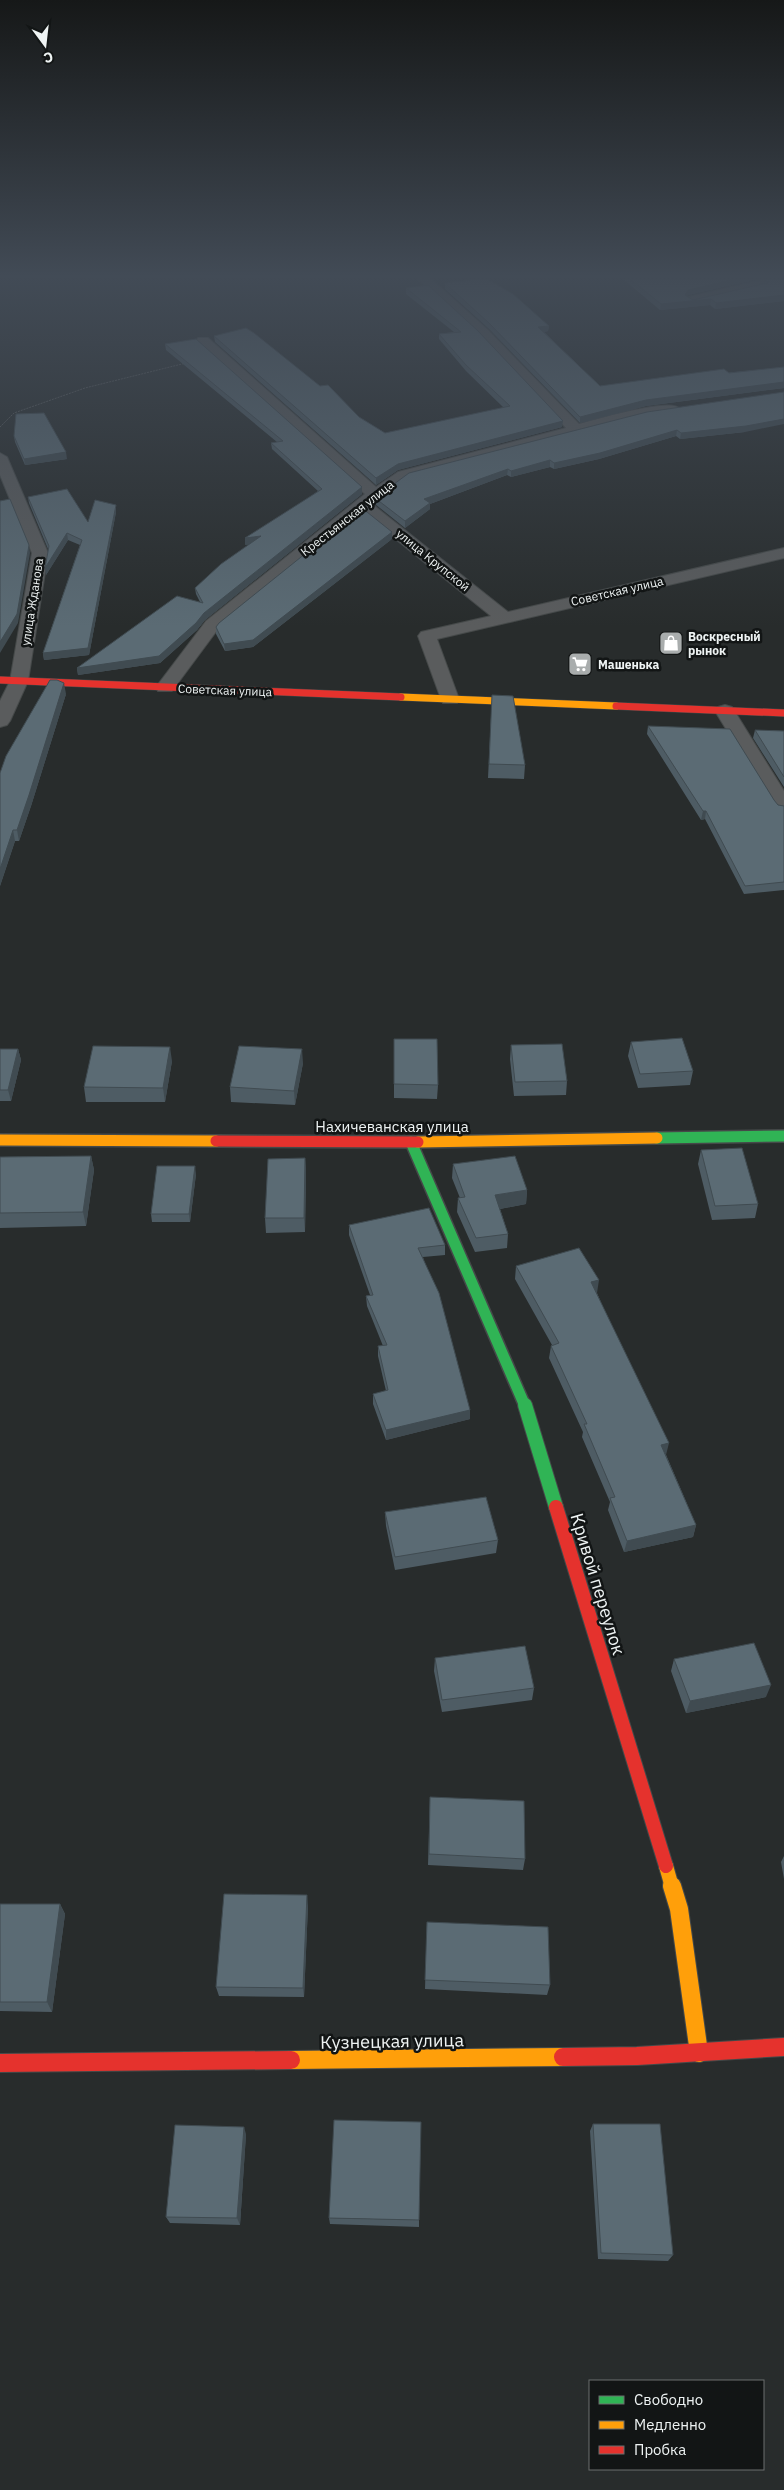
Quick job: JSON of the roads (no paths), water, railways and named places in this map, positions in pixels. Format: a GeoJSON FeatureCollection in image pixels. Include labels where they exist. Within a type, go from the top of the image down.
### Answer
{"type":"FeatureCollection","features":[{"type":"Feature","properties":{"kind":"street","name":"улица Крупской"},"geometry":{"type":"LineString","coordinates":[[261,395],[369,500],[503,617]]}},
{"type":"Feature","properties":{"kind":"street"},"geometry":{"type":"LineString","coordinates":[[544,395],[575,429]]}},
{"type":"Feature","properties":{"kind":"street","name":"Крестьянская улица"},"geometry":{"type":"LineString","coordinates":[[165,687],[212,625],[403,475],[575,429],[646,412],[685,407]]}},
{"type":"Feature","properties":{"kind":"street","name":"улица Жданова"},"geometry":{"type":"LineString","coordinates":[[0,457],[40,553],[19,681],[0,721]]}},
{"type":"Feature","properties":{"kind":"street","name":"Советская улица"},"geometry":{"type":"LineString","coordinates":[[450,699],[427,636],[784,553]]}},
{"type":"Feature","properties":{"kind":"street","name":"Советская улица"},"geometry":{"type":"LineString","coordinates":[[0,680],[784,713]]}},
{"type":"Feature","properties":{"kind":"street"},"geometry":{"type":"LineString","coordinates":[[725,711],[784,808]]}},
{"type":"Feature","properties":{"kind":"street","name":"Нахичеванская улица"},"geometry":{"type":"LineString","coordinates":[[0,1140],[411,1142],[784,1136]]}},
{"type":"Feature","properties":{"kind":"street","name":"Кривой переулок"},"geometry":{"type":"LineString","coordinates":[[411,1142],[524,1398],[679,1909],[699,2053]]}},
{"type":"Feature","properties":{"kind":"street","name":"Кузнецкая улица"},"geometry":{"type":"LineString","coordinates":[[0,2063],[637,2056],[784,2047]]}},
{"type":"Feature","properties":{"kind":"place","name":"Воскресный рынок"},"geometry":{"type":"Point","coordinates":[671,643]}},
{"type":"Feature","properties":{"kind":"place","name":"Машенька"},"geometry":{"type":"Point","coordinates":[580,664]}}]}
